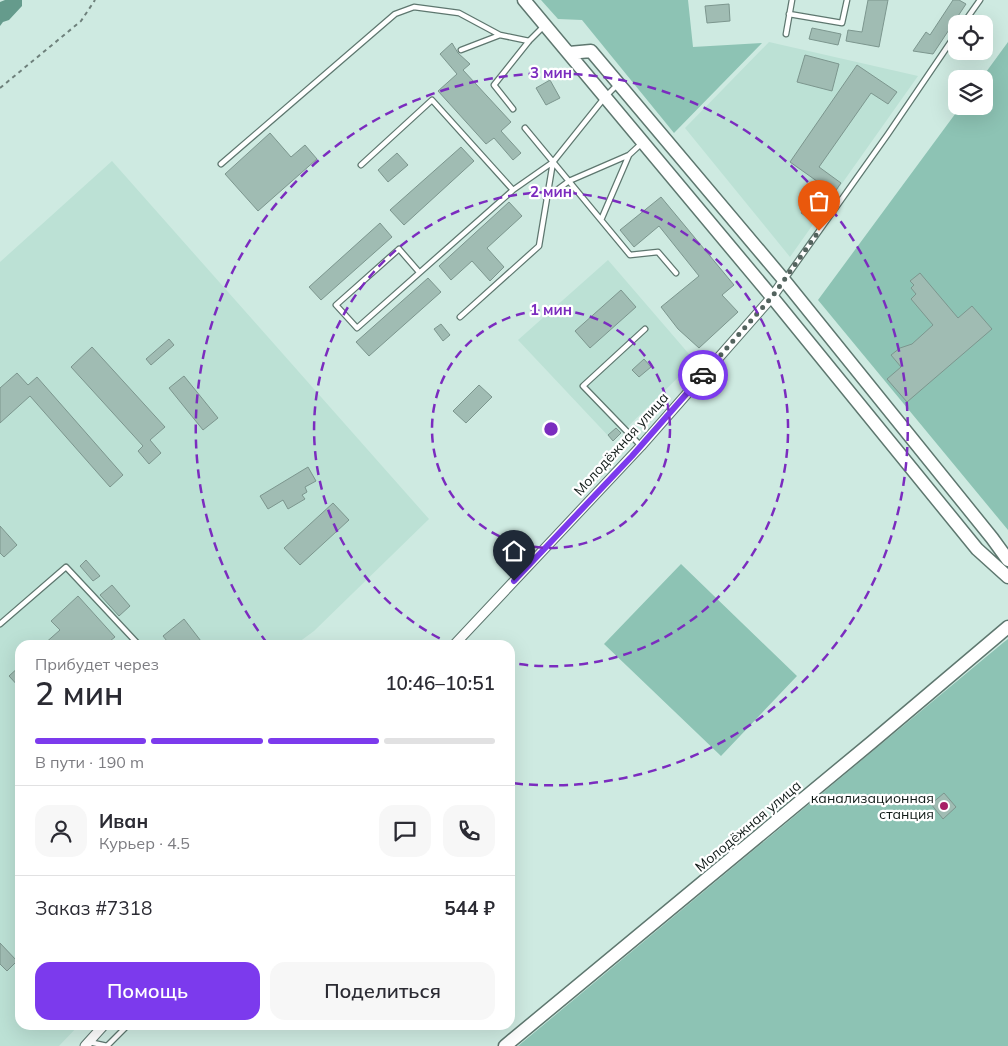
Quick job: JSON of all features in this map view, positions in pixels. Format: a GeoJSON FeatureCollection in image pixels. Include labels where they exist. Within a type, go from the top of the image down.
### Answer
{"type":"FeatureCollection","features":[{"type":"Feature","properties":{"kind":"street"},"geometry":{"type":"LineString","coordinates":[[524,0],[772,297],[977,549],[1008,577]]}},
{"type":"Feature","properties":{"kind":"street"},"geometry":{"type":"LineString","coordinates":[[570,53],[591,51],[619,83],[784,280],[1008,560]]}},
{"type":"Feature","properties":{"kind":"street","name":"Молодёжная улица"},"geometry":{"type":"LineString","coordinates":[[459,640],[641,446],[772,297],[784,280]]}},
{"type":"Feature","properties":{"kind":"street","name":"Молодёжная улица"},"geometry":{"type":"LineString","coordinates":[[505,1046],[1008,627]]}},
{"type":"Feature","properties":{"kind":"street"},"geometry":{"type":"LineString","coordinates":[[87,1044],[100,1030]]}},
{"type":"Feature","properties":{"kind":"lane"},"geometry":{"type":"LineString","coordinates":[[786,34],[792,0]]}},
{"type":"Feature","properties":{"kind":"lane"},"geometry":{"type":"LineString","coordinates":[[789,14],[842,23],[847,0]]}},
{"type":"Feature","properties":{"kind":"lane"},"geometry":{"type":"LineString","coordinates":[[970,15],[980,0]]}},
{"type":"Feature","properties":{"kind":"lane"},"geometry":{"type":"LineString","coordinates":[[221,164],[394,14],[414,7],[459,13],[500,35],[529,42]]}},
{"type":"Feature","properties":{"kind":"lane"},"geometry":{"type":"LineString","coordinates":[[513,109],[494,85],[545,25]]}},
{"type":"Feature","properties":{"kind":"lane"},"geometry":{"type":"LineString","coordinates":[[461,50],[500,35]]}},
{"type":"Feature","properties":{"kind":"lane"},"geometry":{"type":"LineString","coordinates":[[784,280],[948,46]]}},
{"type":"Feature","properties":{"kind":"lane"},"geometry":{"type":"LineString","coordinates":[[419,272],[399,249],[336,305],[357,328],[513,190],[553,162],[619,83]]}},
{"type":"Feature","properties":{"kind":"lane"},"geometry":{"type":"LineString","coordinates":[[361,165],[432,100],[513,190]]}},
{"type":"Feature","properties":{"kind":"lane"},"geometry":{"type":"LineString","coordinates":[[525,128],[630,255],[658,252],[676,273]]}},
{"type":"Feature","properties":{"kind":"lane"},"geometry":{"type":"LineString","coordinates":[[546,198],[569,181],[629,155],[643,142]]}},
{"type":"Feature","properties":{"kind":"lane"},"geometry":{"type":"LineString","coordinates":[[601,220],[629,155]]}},
{"type":"Feature","properties":{"kind":"lane"},"geometry":{"type":"LineString","coordinates":[[460,317],[539,246],[553,162]]}},
{"type":"Feature","properties":{"kind":"lane"},"geometry":{"type":"LineString","coordinates":[[641,446],[583,386],[645,330]]}},
{"type":"Feature","properties":{"kind":"lane"},"geometry":{"type":"LineString","coordinates":[[977,549],[992,538]]}},
{"type":"Feature","properties":{"kind":"lane"},"geometry":{"type":"LineString","coordinates":[[0,624],[66,567],[134,640]]}},
{"type":"Feature","properties":{"kind":"lane"},"geometry":{"type":"LineString","coordinates":[[87,1044],[108,1046],[123,1030]]}},
{"type":"Feature","properties":{"kind":"path"},"geometry":{"type":"LineString","coordinates":[[0,88],[80,21],[96,0]]}},
{"type":"Feature","properties":{"kind":"shaded area"},"geometry":{"type":"Polygon","coordinates":[[[5,0],[22,0],[22,6],[9,20],[3,22],[0,26],[0,2],[5,0]]]}},
{"type":"Feature","properties":{"kind":"shaded area"},"geometry":{"type":"Polygon","coordinates":[[[541,0],[688,0],[693,47],[762,43],[674,133],[582,20],[558,19],[541,0]]]}},
{"type":"Feature","properties":{"kind":"shaded area"},"geometry":{"type":"Polygon","coordinates":[[[769,42],[918,76],[790,257],[685,128],[769,42]]]}},
{"type":"Feature","properties":{"kind":"shaded area"},"geometry":{"type":"Polygon","coordinates":[[[1008,42],[1008,530],[818,300],[954,115],[993,115],[993,70],[988,70],[1008,42]]]}},
{"type":"Feature","properties":{"kind":"shaded area"},"geometry":{"type":"Polygon","coordinates":[[[112,161],[429,519],[314,631],[302,640],[15,640],[15,1030],[74,1030],[59,1046],[0,1046],[0,262],[112,161]]]}},
{"type":"Feature","properties":{"kind":"shaded area"},"geometry":{"type":"Polygon","coordinates":[[[608,260],[695,361],[613,441],[518,340],[608,260]]]}},
{"type":"Feature","properties":{"kind":"shaded area"},"geometry":{"type":"Polygon","coordinates":[[[681,564],[797,676],[721,756],[604,644],[681,564]]]}},
{"type":"Feature","properties":{"kind":"shaded area"},"geometry":{"type":"Polygon","coordinates":[[[1008,639],[1008,1046],[518,1046],[1004,642],[1008,639]]]}},
{"type":"Feature","properties":{"kind":"building"},"geometry":{"type":"Polygon","coordinates":[[[868,0],[888,0],[879,47],[846,41],[848,30],[862,32],[868,0]]]}},
{"type":"Feature","properties":{"kind":"building"},"geometry":{"type":"Polygon","coordinates":[[[953,0],[959,0],[966,4],[959,15],[948,15],[948,31],[933,54],[913,51],[926,32],[930,35],[953,0]]]}},
{"type":"Feature","properties":{"kind":"building"},"geometry":{"type":"Polygon","coordinates":[[[729,4],[730,21],[707,23],[705,6],[729,4]]]}},
{"type":"Feature","properties":{"kind":"building"},"geometry":{"type":"Polygon","coordinates":[[[812,28],[841,34],[838,45],[809,39],[812,28]]]}},
{"type":"Feature","properties":{"kind":"building"},"geometry":{"type":"Polygon","coordinates":[[[452,43],[458,53],[470,64],[463,70],[511,122],[501,131],[521,153],[513,160],[494,138],[486,144],[438,91],[457,74],[440,54],[452,43]]]}},
{"type":"Feature","properties":{"kind":"building"},"geometry":{"type":"Polygon","coordinates":[[[805,55],[839,64],[832,91],[797,82],[805,55]]]}},
{"type":"Feature","properties":{"kind":"building"},"geometry":{"type":"Polygon","coordinates":[[[857,65],[897,92],[888,104],[871,93],[819,167],[841,183],[814,222],[801,213],[821,184],[790,162],[857,65]]]}},
{"type":"Feature","properties":{"kind":"building"},"geometry":{"type":"Polygon","coordinates":[[[550,80],[560,98],[546,105],[536,88],[550,80]]]}},
{"type":"Feature","properties":{"kind":"building"},"geometry":{"type":"Polygon","coordinates":[[[270,133],[291,157],[305,145],[317,159],[258,211],[225,174],[270,133]]]}},
{"type":"Feature","properties":{"kind":"building"},"geometry":{"type":"Polygon","coordinates":[[[461,147],[474,161],[404,225],[390,210],[461,147]]]}},
{"type":"Feature","properties":{"kind":"building"},"geometry":{"type":"Polygon","coordinates":[[[397,153],[408,165],[388,182],[378,170],[397,153]]]}},
{"type":"Feature","properties":{"kind":"building"},"geometry":{"type":"Polygon","coordinates":[[[661,197],[734,285],[722,295],[738,312],[699,348],[678,329],[661,307],[699,276],[659,226],[634,247],[620,230],[661,197]]]}},
{"type":"Feature","properties":{"kind":"building"},"geometry":{"type":"Polygon","coordinates":[[[509,202],[522,216],[487,248],[504,267],[490,281],[472,261],[451,280],[439,266],[509,202]]]}},
{"type":"Feature","properties":{"kind":"building"},"geometry":{"type":"Polygon","coordinates":[[[380,223],[392,237],[321,300],[309,287],[380,223]]]}},
{"type":"Feature","properties":{"kind":"building"},"geometry":{"type":"Polygon","coordinates":[[[920,273],[958,318],[972,306],[992,329],[907,402],[887,379],[901,367],[891,355],[900,348],[912,344],[933,325],[911,299],[916,294],[911,288],[914,285],[910,281],[920,273]]]}},
{"type":"Feature","properties":{"kind":"building"},"geometry":{"type":"Polygon","coordinates":[[[428,278],[441,292],[369,356],[356,342],[428,278]]]}},
{"type":"Feature","properties":{"kind":"building"},"geometry":{"type":"Polygon","coordinates":[[[621,290],[636,307],[590,348],[575,331],[621,290]]]}},
{"type":"Feature","properties":{"kind":"building"},"geometry":{"type":"Polygon","coordinates":[[[441,324],[450,335],[443,341],[434,329],[441,324]]]}},
{"type":"Feature","properties":{"kind":"building"},"geometry":{"type":"Polygon","coordinates":[[[169,339],[174,345],[151,365],[146,359],[169,339]]]}},
{"type":"Feature","properties":{"kind":"building"},"geometry":{"type":"Polygon","coordinates":[[[92,347],[165,427],[150,440],[161,453],[149,464],[138,451],[143,446],[71,367],[92,347]]]}},
{"type":"Feature","properties":{"kind":"building"},"geometry":{"type":"Polygon","coordinates":[[[644,359],[651,367],[639,377],[632,370],[644,359]]]}},
{"type":"Feature","properties":{"kind":"building"},"geometry":{"type":"Polygon","coordinates":[[[17,373],[28,385],[37,377],[123,475],[110,487],[30,396],[0,423],[0,388],[17,373]]]}},
{"type":"Feature","properties":{"kind":"building"},"geometry":{"type":"Polygon","coordinates":[[[184,376],[218,418],[203,430],[169,388],[184,376]]]}},
{"type":"Feature","properties":{"kind":"building"},"geometry":{"type":"Polygon","coordinates":[[[479,385],[492,397],[466,423],[453,411],[479,385]]]}},
{"type":"Feature","properties":{"kind":"building"},"geometry":{"type":"Polygon","coordinates":[[[616,428],[621,433],[613,441],[608,435],[616,428]]]}},
{"type":"Feature","properties":{"kind":"building"},"geometry":{"type":"Polygon","coordinates":[[[308,467],[316,481],[305,487],[307,492],[302,495],[305,499],[288,509],[283,500],[268,509],[260,496],[308,467]]]}},
{"type":"Feature","properties":{"kind":"building"},"geometry":{"type":"Polygon","coordinates":[[[333,503],[349,520],[300,565],[284,548],[333,503]]]}},
{"type":"Feature","properties":{"kind":"building"},"geometry":{"type":"Polygon","coordinates":[[[0,526],[17,545],[4,557],[0,553],[0,526]]]}},
{"type":"Feature","properties":{"kind":"building"},"geometry":{"type":"Polygon","coordinates":[[[86,560],[100,576],[93,581],[80,566],[86,560]]]}},
{"type":"Feature","properties":{"kind":"building"},"geometry":{"type":"Polygon","coordinates":[[[112,585],[130,606],[119,616],[100,595],[112,585]]]}},
{"type":"Feature","properties":{"kind":"building"},"geometry":{"type":"Polygon","coordinates":[[[78,596],[115,637],[111,640],[49,640],[60,630],[51,621],[78,596]]]}},
{"type":"Feature","properties":{"kind":"building"},"geometry":{"type":"Polygon","coordinates":[[[184,619],[200,640],[166,640],[163,636],[184,619]]]}},
{"type":"Feature","properties":{"kind":"building"},"geometry":{"type":"Polygon","coordinates":[[[15,671],[15,683],[9,676],[15,671]]]}},
{"type":"Feature","properties":{"kind":"building","name":"канализационная станция"},"geometry":{"type":"Polygon","coordinates":[[[944,793],[956,807],[943,819],[931,804],[944,793]]]}},
{"type":"Feature","properties":{"kind":"building"},"geometry":{"type":"Polygon","coordinates":[[[0,943],[15,959],[15,963],[7,971],[0,964],[0,943]]]}},
{"type":"Feature","properties":{"kind":"way so far"},"geometry":{"type":"LineString","coordinates":[[703,375],[772,297],[819,231]]}},
{"type":"Feature","properties":{"kind":"place","name":"канализационная станция"},"geometry":{"type":"Point","coordinates":[944,806]}},
{"type":"Feature","properties":{"kind":"route"},"geometry":{"type":"LineString","coordinates":[[514,581],[632,456],[703,375]]}}]}
